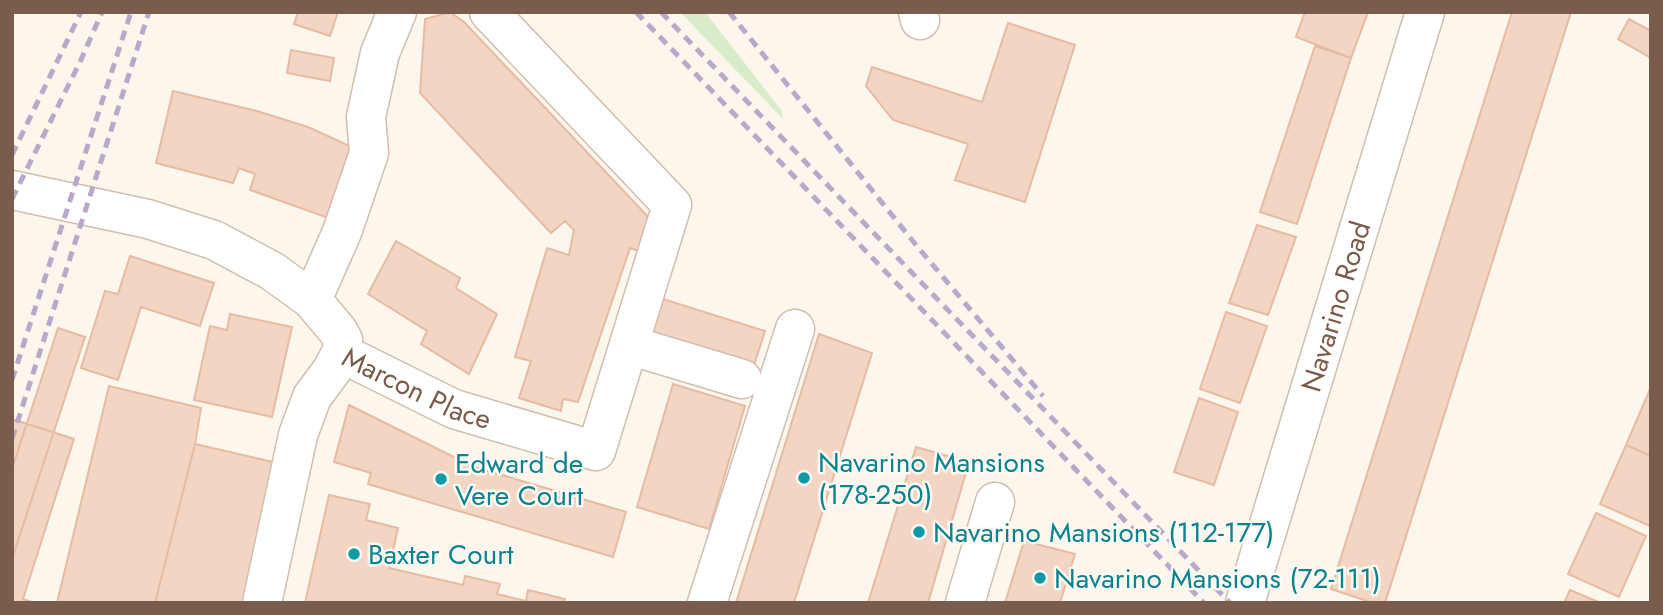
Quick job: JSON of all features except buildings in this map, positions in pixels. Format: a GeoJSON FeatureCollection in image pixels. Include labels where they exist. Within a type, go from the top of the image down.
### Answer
{"type":"FeatureCollection","features":[{"type":"Feature","properties":{"kind":"street"},"geometry":{"type":"LineString","coordinates":[[312,300],[342,232],[369,153],[366,117],[380,53],[397,12]]}},
{"type":"Feature","properties":{"kind":"street","name":"Marcon Place"},"geometry":{"type":"LineString","coordinates":[[12,190],[148,219],[214,240],[272,271],[312,300],[338,331],[342,340],[341,353],[454,410],[596,451],[672,205],[489,12]]}},
{"type":"Feature","properties":{"kind":"street","name":"Navarino Road"},"geometry":{"type":"LineString","coordinates":[[1251,585],[1425,12]]}},
{"type":"Feature","properties":{"kind":"street"},"geometry":{"type":"LineString","coordinates":[[707,603],[795,329]]}},
{"type":"Feature","properties":{"kind":"street"},"geometry":{"type":"LineString","coordinates":[[629,345],[742,379]]}},
{"type":"Feature","properties":{"kind":"street"},"geometry":{"type":"LineString","coordinates":[[262,603],[305,410],[341,353]]}},
{"type":"Feature","properties":{"kind":"street"},"geometry":{"type":"LineString","coordinates":[[965,603],[995,502]]}},
{"type":"Feature","properties":{"kind":"green space"},"geometry":{"type":"Polygon","coordinates":[[[680,12],[705,12],[781,110],[784,120],[680,12]]]}},
{"type":"Feature","properties":{"kind":"railway"},"geometry":{"type":"LineString","coordinates":[[12,155],[81,12]]}},
{"type":"Feature","properties":{"kind":"railway"},"geometry":{"type":"LineString","coordinates":[[12,199],[102,12]]}},
{"type":"Feature","properties":{"kind":"railway"},"geometry":{"type":"LineString","coordinates":[[12,380],[131,12]]}},
{"type":"Feature","properties":{"kind":"railway"},"geometry":{"type":"LineString","coordinates":[[12,439],[149,12]]}},
{"type":"Feature","properties":{"kind":"railway"},"geometry":{"type":"LineString","coordinates":[[636,12],[1204,603]]}},
{"type":"Feature","properties":{"kind":"railway"},"geometry":{"type":"LineString","coordinates":[[661,12],[1230,603]]}},
{"type":"Feature","properties":{"kind":"railway"},"geometry":{"type":"LineString","coordinates":[[729,12],[916,245],[1043,396]]}},
{"type":"Feature","properties":{"kind":"place","name":"Navarino Mansions (178-250)"},"geometry":{"type":"Point","coordinates":[804,478]}},
{"type":"Feature","properties":{"kind":"place","name":"Edward de Vere Court"},"geometry":{"type":"Point","coordinates":[441,479]}},
{"type":"Feature","properties":{"kind":"place","name":"Navarino Mansions (112-177)"},"geometry":{"type":"Point","coordinates":[919,532]}},
{"type":"Feature","properties":{"kind":"place","name":"Baxter Court"},"geometry":{"type":"Point","coordinates":[354,554]}},
{"type":"Feature","properties":{"kind":"place","name":"Navarino Mansions (72-111)"},"geometry":{"type":"Point","coordinates":[1040,578]}}]}
